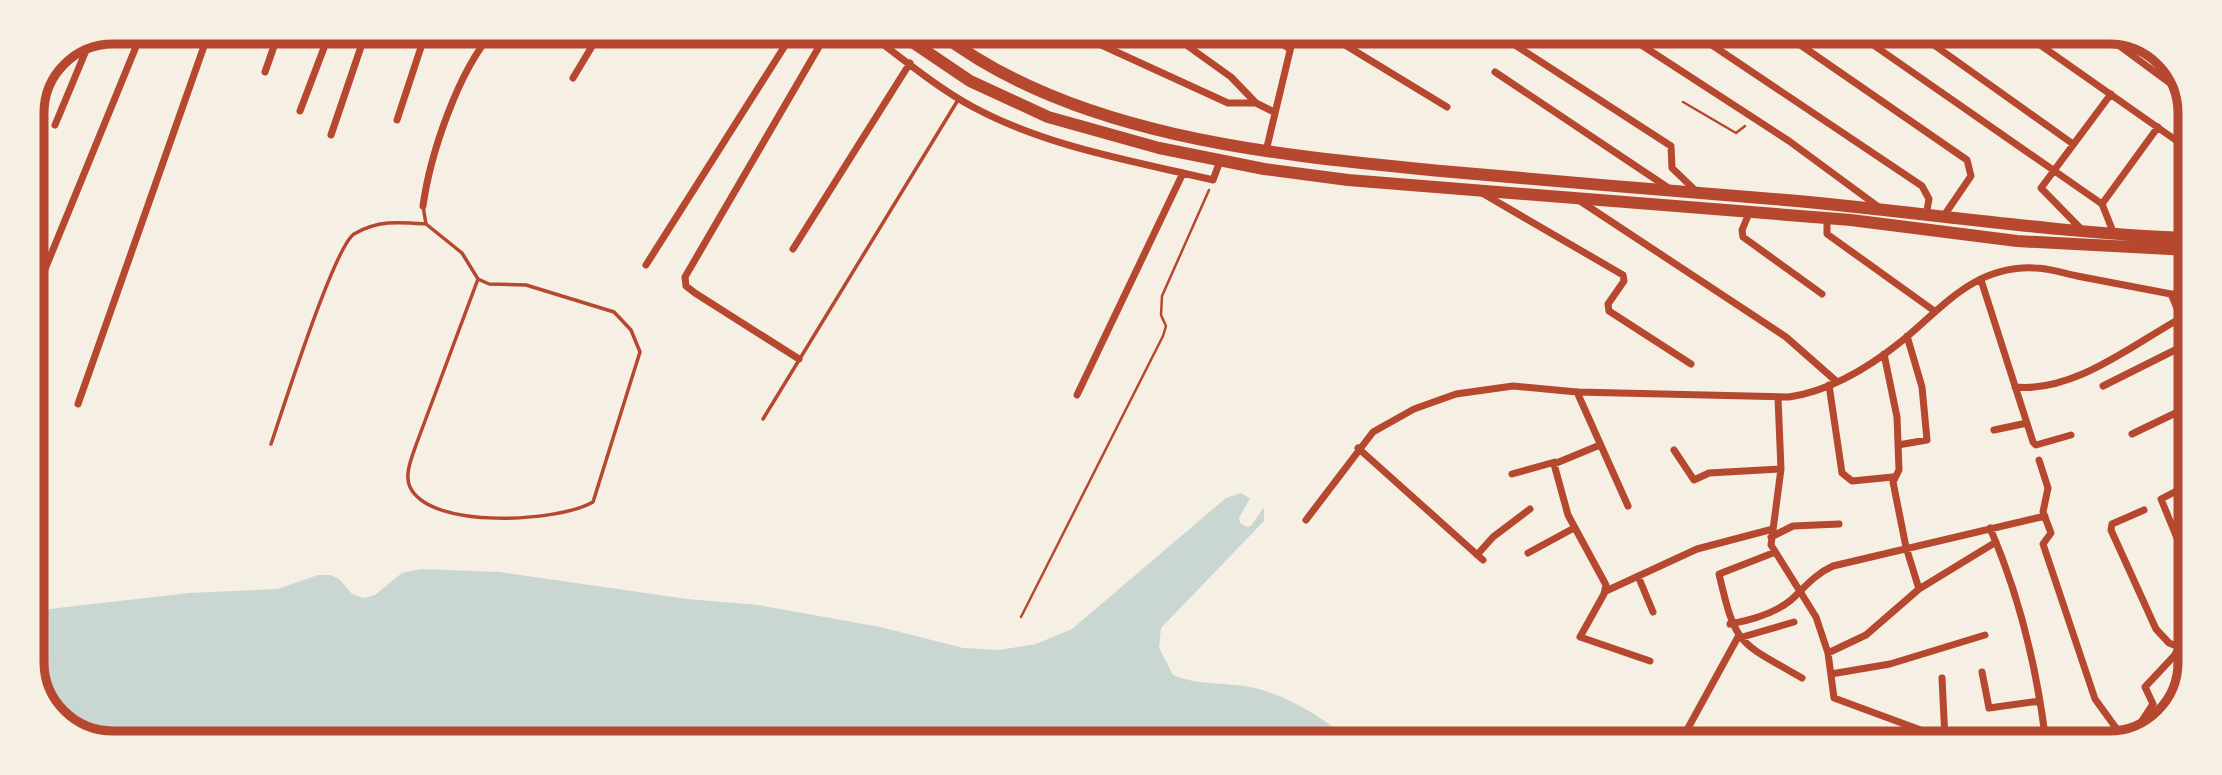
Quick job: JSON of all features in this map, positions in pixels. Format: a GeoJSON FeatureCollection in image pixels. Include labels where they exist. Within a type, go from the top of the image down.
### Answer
{"type":"FeatureCollection","features":[{"type":"Feature","properties":{"kind":"main road"},"geometry":{"type":"LineString","coordinates":[[915,44],[970,81],[1021,107],[1074,126],[1220,161],[1348,180],[1827,218],[2017,241],[2178,249]]}},
{"type":"Feature","properties":{"kind":"main road"},"geometry":{"type":"LineString","coordinates":[[957,44],[1016,81],[1079,106],[1221,145],[1266,152],[1673,192],[1881,208],[1942,219],[2114,235],[2178,238]]}},
{"type":"Feature","properties":{"kind":"main road"},"geometry":{"type":"LineString","coordinates":[[1074,126],[1079,106]]}},
{"type":"Feature","properties":{"kind":"street"},"geometry":{"type":"LineString","coordinates":[[44,272],[137,44]]}},
{"type":"Feature","properties":{"kind":"street"},"geometry":{"type":"LineString","coordinates":[[78,404],[205,44]]}},
{"type":"Feature","properties":{"kind":"street"},"geometry":{"type":"LineString","coordinates":[[265,72],[275,44]]}},
{"type":"Feature","properties":{"kind":"street"},"geometry":{"type":"LineString","coordinates":[[300,111],[325,44]]}},
{"type":"Feature","properties":{"kind":"street"},"geometry":{"type":"LineString","coordinates":[[331,135],[362,44]]}},
{"type":"Feature","properties":{"kind":"street"},"geometry":{"type":"LineString","coordinates":[[397,120],[422,44]]}},
{"type":"Feature","properties":{"kind":"street"},"geometry":{"type":"LineString","coordinates":[[423,206],[427,171],[471,62],[484,44]]}},
{"type":"Feature","properties":{"kind":"street"},"geometry":{"type":"LineString","coordinates":[[573,78],[593,44]]}},
{"type":"Feature","properties":{"kind":"street"},"geometry":{"type":"LineString","coordinates":[[646,265],[786,44]]}},
{"type":"Feature","properties":{"kind":"street"},"geometry":{"type":"LineString","coordinates":[[799,359],[695,293],[686,286],[685,278],[821,44]]}},
{"type":"Feature","properties":{"kind":"street"},"geometry":{"type":"LineString","coordinates":[[883,44],[959,98],[1030,132],[1213,180],[1220,161]]}},
{"type":"Feature","properties":{"kind":"street"},"geometry":{"type":"LineString","coordinates":[[1099,44],[1228,103],[1256,103],[1274,112]]}},
{"type":"Feature","properties":{"kind":"street"},"geometry":{"type":"LineString","coordinates":[[1185,44],[1247,90],[1256,103]]}},
{"type":"Feature","properties":{"kind":"street"},"geometry":{"type":"LineString","coordinates":[[1282,44],[1290,49]]}},
{"type":"Feature","properties":{"kind":"street"},"geometry":{"type":"LineString","coordinates":[[1266,152],[1291,44]]}},
{"type":"Feature","properties":{"kind":"street"},"geometry":{"type":"LineString","coordinates":[[1343,44],[1447,107]]}},
{"type":"Feature","properties":{"kind":"street"},"geometry":{"type":"LineString","coordinates":[[1513,44],[1671,146],[1672,168],[1699,194]]}},
{"type":"Feature","properties":{"kind":"street"},"geometry":{"type":"LineString","coordinates":[[1640,44],[1751,116],[1881,208]]}},
{"type":"Feature","properties":{"kind":"street"},"geometry":{"type":"LineString","coordinates":[[1710,44],[1922,186],[1929,200],[1925,216]]}},
{"type":"Feature","properties":{"kind":"street"},"geometry":{"type":"LineString","coordinates":[[1799,44],[1967,160],[1971,176],[1942,219]]}},
{"type":"Feature","properties":{"kind":"street"},"geometry":{"type":"LineString","coordinates":[[1872,44],[2102,204],[2114,235]]}},
{"type":"Feature","properties":{"kind":"street"},"geometry":{"type":"LineString","coordinates":[[1933,44],[2073,144]]}},
{"type":"Feature","properties":{"kind":"street"},"geometry":{"type":"LineString","coordinates":[[2038,44],[2177,141]]}},
{"type":"Feature","properties":{"kind":"street"},"geometry":{"type":"LineString","coordinates":[[2118,45],[2173,85]]}},
{"type":"Feature","properties":{"kind":"street"},"geometry":{"type":"LineString","coordinates":[[55,125],[87,49]]}},
{"type":"Feature","properties":{"kind":"street"},"geometry":{"type":"LineString","coordinates":[[793,249],[910,63]]}},
{"type":"Feature","properties":{"kind":"street"},"geometry":{"type":"LineString","coordinates":[[1495,72],[1673,192]]}},
{"type":"Feature","properties":{"kind":"street"},"geometry":{"type":"LineString","coordinates":[[2084,232],[2041,191],[2111,94]]}},
{"type":"Feature","properties":{"kind":"street"},"geometry":{"type":"LineString","coordinates":[[2102,204],[2158,127]]}},
{"type":"Feature","properties":{"kind":"street"},"geometry":{"type":"LineString","coordinates":[[1077,395],[1183,173]]}},
{"type":"Feature","properties":{"kind":"street"},"geometry":{"type":"LineString","coordinates":[[1475,189],[1623,275],[1624,281],[1608,304],[1609,311],[1690,363]]}},
{"type":"Feature","properties":{"kind":"street"},"geometry":{"type":"LineString","coordinates":[[1576,199],[1786,337],[1833,383],[1842,473],[1852,481],[1893,477],[1899,470],[1894,394],[1884,354]]}},
{"type":"Feature","properties":{"kind":"street"},"geometry":{"type":"LineString","coordinates":[[1750,211],[1742,230],[1743,237],[1822,294]]}},
{"type":"Feature","properties":{"kind":"street"},"geometry":{"type":"LineString","coordinates":[[1827,218],[1827,234],[1933,310]]}},
{"type":"Feature","properties":{"kind":"street"},"geometry":{"type":"LineString","coordinates":[[1307,520],[1358,447],[1379,427],[1414,409],[1456,394],[1513,386],[1577,392],[1778,398],[1812,393],[1884,354],[1948,298],[1981,279],[2035,268],[2178,294]]}},
{"type":"Feature","properties":{"kind":"street"},"geometry":{"type":"LineString","coordinates":[[1981,279],[2036,445],[2071,435]]}},
{"type":"Feature","properties":{"kind":"street"},"geometry":{"type":"LineString","coordinates":[[2171,294],[2178,311]]}},
{"type":"Feature","properties":{"kind":"street"},"geometry":{"type":"LineString","coordinates":[[2015,387],[2041,387],[2072,378],[2178,320]]}},
{"type":"Feature","properties":{"kind":"street"},"geometry":{"type":"LineString","coordinates":[[1898,445],[1927,441],[1922,387],[1907,336]]}},
{"type":"Feature","properties":{"kind":"street"},"geometry":{"type":"LineString","coordinates":[[2104,386],[2178,349]]}},
{"type":"Feature","properties":{"kind":"street"},"geometry":{"type":"LineString","coordinates":[[1577,392],[1628,506]]}},
{"type":"Feature","properties":{"kind":"street"},"geometry":{"type":"LineString","coordinates":[[1778,398],[1781,469],[1772,533],[1773,553],[1812,607],[1828,653],[1834,698],[1923,731]]}},
{"type":"Feature","properties":{"kind":"street"},"geometry":{"type":"LineString","coordinates":[[2132,434],[2178,412]]}},
{"type":"Feature","properties":{"kind":"street"},"geometry":{"type":"LineString","coordinates":[[1994,430],[2027,423]]}},
{"type":"Feature","properties":{"kind":"street"},"geometry":{"type":"LineString","coordinates":[[1512,474],[1600,445]]}},
{"type":"Feature","properties":{"kind":"street"},"geometry":{"type":"LineString","coordinates":[[1358,447],[1480,557],[1502,530],[1530,509]]}},
{"type":"Feature","properties":{"kind":"street"},"geometry":{"type":"LineString","coordinates":[[1674,450],[1693,480],[1709,473],[1781,469]]}},
{"type":"Feature","properties":{"kind":"street"},"geometry":{"type":"LineString","coordinates":[[2039,460],[2048,488],[2043,507],[2051,533],[2043,544],[2088,682],[2095,699],[2118,730]]}},
{"type":"Feature","properties":{"kind":"street"},"geometry":{"type":"LineString","coordinates":[[1555,462],[1568,515],[1606,584],[1606,591],[1580,637],[1650,661]]}},
{"type":"Feature","properties":{"kind":"street"},"geometry":{"type":"LineString","coordinates":[[1893,477],[1906,547],[1919,589]]}},
{"type":"Feature","properties":{"kind":"street"},"geometry":{"type":"LineString","coordinates":[[2178,490],[2161,499],[2178,540]]}},
{"type":"Feature","properties":{"kind":"street"},"geometry":{"type":"LineString","coordinates":[[2144,510],[2112,524],[2111,530],[2156,629],[2161,637],[2178,646]]}},
{"type":"Feature","properties":{"kind":"street"},"geometry":{"type":"LineString","coordinates":[[1730,624],[1762,616],[1785,604],[1821,571],[1833,566],[2045,516]]}},
{"type":"Feature","properties":{"kind":"street"},"geometry":{"type":"LineString","coordinates":[[1606,591],[1697,549],[1793,526],[1839,524]]}},
{"type":"Feature","properties":{"kind":"street"},"geometry":{"type":"LineString","coordinates":[[1528,553],[1574,528]]}},
{"type":"Feature","properties":{"kind":"street"},"geometry":{"type":"LineString","coordinates":[[1990,528],[2020,608],[2044,731]]}},
{"type":"Feature","properties":{"kind":"street"},"geometry":{"type":"LineString","coordinates":[[1828,653],[1866,635],[1919,589],[1996,542]]}},
{"type":"Feature","properties":{"kind":"street"},"geometry":{"type":"LineString","coordinates":[[1773,553],[1719,572],[1730,624],[1739,638],[1751,649],[1802,678]]}},
{"type":"Feature","properties":{"kind":"street"},"geometry":{"type":"LineString","coordinates":[[1638,576],[1653,612]]}},
{"type":"Feature","properties":{"kind":"street"},"geometry":{"type":"LineString","coordinates":[[1687,731],[1739,638],[1794,622]]}},
{"type":"Feature","properties":{"kind":"street"},"geometry":{"type":"LineString","coordinates":[[1831,674],[1890,664],[1985,635]]}},
{"type":"Feature","properties":{"kind":"street"},"geometry":{"type":"LineString","coordinates":[[2140,724],[2153,704],[2145,687],[2178,648]]}},
{"type":"Feature","properties":{"kind":"street"},"geometry":{"type":"LineString","coordinates":[[1982,672],[1987,705],[1991,709],[2040,701]]}},
{"type":"Feature","properties":{"kind":"street"},"geometry":{"type":"LineString","coordinates":[[1942,678],[1945,731]]}},
{"type":"Feature","properties":{"kind":"lane"},"geometry":{"type":"LineString","coordinates":[[763,419],[959,98]]}},
{"type":"Feature","properties":{"kind":"lane"},"geometry":{"type":"LineString","coordinates":[[423,206],[426,224]]}},
{"type":"Feature","properties":{"kind":"lane"},"geometry":{"type":"LineString","coordinates":[[271,444],[328,278],[351,236],[386,220],[426,224],[462,253],[478,279],[489,284],[526,285],[614,312],[631,330],[640,352],[593,502],[577,512],[541,518],[451,513],[422,502],[409,486],[408,470],[416,445],[478,279]]}},
{"type":"Feature","properties":{"kind":"path"},"geometry":{"type":"LineString","coordinates":[[1683,102],[1738,133],[1751,116]]}},
{"type":"Feature","properties":{"kind":"path"},"geometry":{"type":"LineString","coordinates":[[1021,617],[1163,336],[1166,326],[1161,315],[1162,296],[1213,180]]}},
{"type":"Feature","properties":{"kind":"shaded area"},"geometry":{"type":"Polygon","coordinates":[[[1241,493],[1264,507],[1264,521],[1161,628],[1159,648],[1173,675],[1194,681],[1248,687],[1272,693],[1309,711],[1339,731],[104,731],[78,722],[64,711],[53,697],[45,676],[44,610],[189,593],[278,589],[318,575],[331,575],[339,579],[352,594],[363,598],[375,595],[402,573],[421,569],[499,572],[687,599],[758,605],[880,627],[963,648],[999,650],[1036,644],[1072,629],[1226,498],[1241,493]]]}},
{"type":"Feature","properties":{"kind":"pier"},"geometry":{"type":"Polygon","coordinates":[[[1250,498],[1264,507],[1251,526],[1247,527],[1240,523],[1239,518],[1250,498]]]}}]}
